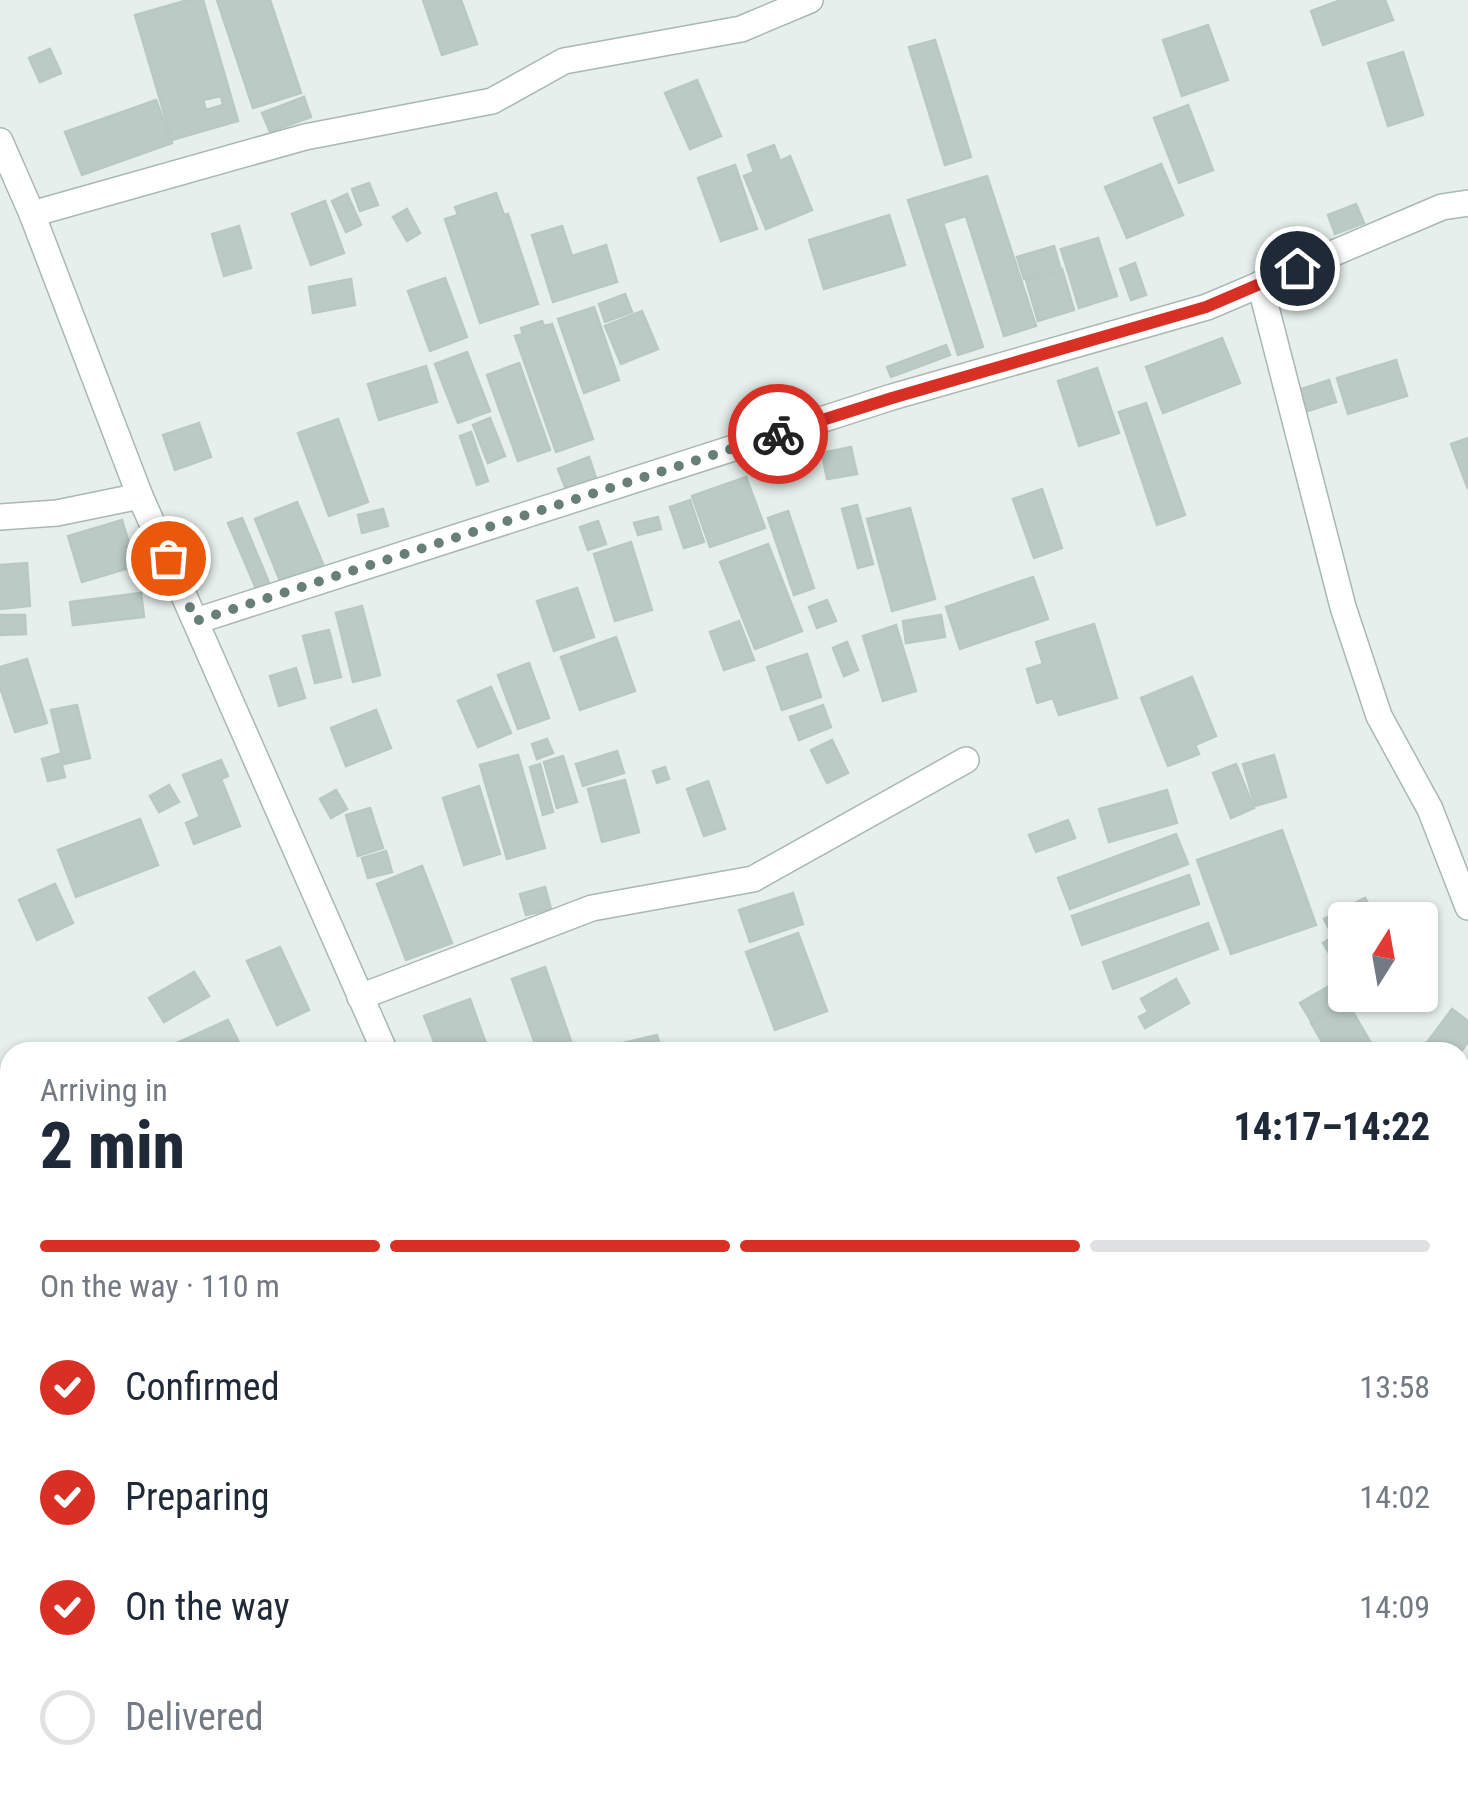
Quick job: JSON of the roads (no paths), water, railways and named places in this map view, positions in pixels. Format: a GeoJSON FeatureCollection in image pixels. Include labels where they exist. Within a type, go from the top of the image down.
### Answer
{"type":"FeatureCollection","features":[{"type":"Feature","properties":{"kind":"street"},"geometry":{"type":"LineString","coordinates":[[32,214],[305,138],[492,102],[564,61],[740,28],[810,0]]}},
{"type":"Feature","properties":{"kind":"street"},"geometry":{"type":"LineString","coordinates":[[0,141],[140,496],[380,1042]]}},
{"type":"Feature","properties":{"kind":"street"},"geometry":{"type":"LineString","coordinates":[[196,621],[892,398],[1206,307],[1442,207],[1468,202]]}},
{"type":"Feature","properties":{"kind":"street"},"geometry":{"type":"LineString","coordinates":[[1260,284],[1343,607],[1379,716],[1430,808],[1468,907]]}},
{"type":"Feature","properties":{"kind":"street"},"geometry":{"type":"LineString","coordinates":[[0,517],[57,513],[140,496]]}},
{"type":"Feature","properties":{"kind":"street"},"geometry":{"type":"LineString","coordinates":[[360,997],[592,908],[753,879],[966,760]]}}]}
